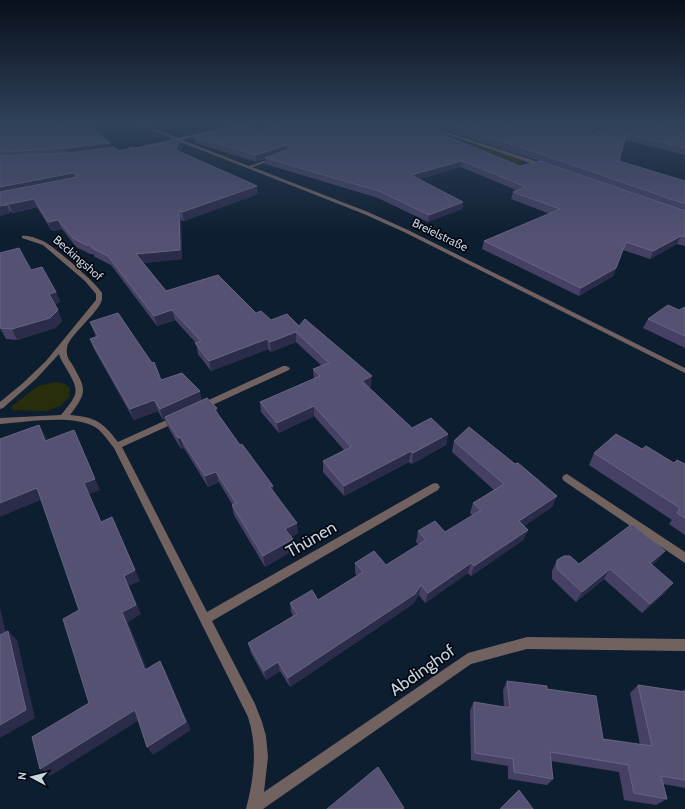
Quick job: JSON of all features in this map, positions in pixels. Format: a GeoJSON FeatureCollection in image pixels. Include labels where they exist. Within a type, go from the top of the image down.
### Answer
{"type":"FeatureCollection","features":[{"type":"Feature","properties":{"kind":"street","name":"Breielstraße"},"geometry":{"type":"LineString","coordinates":[[231,161],[366,213],[406,231],[685,371]]}},
{"type":"Feature","properties":{"kind":"street"},"geometry":{"type":"LineString","coordinates":[[248,167],[266,161]]}},
{"type":"Feature","properties":{"kind":"street"},"geometry":{"type":"LineString","coordinates":[[531,161],[546,167]]}},
{"type":"Feature","properties":{"kind":"street"},"geometry":{"type":"LineString","coordinates":[[533,166],[539,165]]}},
{"type":"Feature","properties":{"kind":"street","name":"Beckingshof"},"geometry":{"type":"LineString","coordinates":[[0,406],[31,381],[49,363],[95,306],[99,294],[87,280],[45,244],[24,237]]}},
{"type":"Feature","properties":{"kind":"street"},"geometry":{"type":"LineString","coordinates":[[63,346],[63,356],[79,384],[80,392],[75,403],[64,417]]}},
{"type":"Feature","properties":{"kind":"street"},"geometry":{"type":"LineString","coordinates":[[196,410],[286,368]]}},
{"type":"Feature","properties":{"kind":"street"},"geometry":{"type":"LineString","coordinates":[[117,446],[182,416]]}},
{"type":"Feature","properties":{"kind":"street"},"geometry":{"type":"LineString","coordinates":[[0,421],[64,417],[88,421],[98,425],[108,434],[117,446],[242,692],[257,726],[262,754],[254,808]]}},
{"type":"Feature","properties":{"kind":"street"},"geometry":{"type":"LineString","coordinates":[[567,478],[685,558]]}},
{"type":"Feature","properties":{"kind":"street","name":"Thünen"},"geometry":{"type":"LineString","coordinates":[[205,619],[434,487]]}},
{"type":"Feature","properties":{"kind":"street","name":"Abdinghof"},"geometry":{"type":"LineString","coordinates":[[254,808],[468,659],[528,643],[685,645]]}},
{"type":"Feature","properties":{"kind":"green space"},"geometry":{"type":"Polygon","coordinates":[[[501,161],[526,161],[513,166],[501,161]]]}},
{"type":"Feature","properties":{"kind":"green space"},"geometry":{"type":"Polygon","coordinates":[[[56,382],[65,384],[70,388],[69,397],[60,406],[46,411],[12,410],[12,406],[38,386],[56,382]]]}},
{"type":"Feature","properties":{"kind":"building"},"geometry":{"type":"Polygon","coordinates":[[[0,161],[200,161],[257,186],[182,212],[179,211],[180,250],[136,254],[166,291],[218,275],[256,313],[261,311],[271,320],[287,314],[299,326],[305,319],[372,376],[362,381],[412,428],[431,418],[448,434],[413,453],[411,451],[344,486],[323,461],[351,447],[314,406],[277,423],[260,402],[320,376],[313,369],[329,363],[296,332],[270,342],[267,339],[209,361],[195,343],[201,341],[172,310],[154,316],[108,256],[92,248],[90,245],[86,245],[73,238],[58,220],[48,222],[34,199],[9,204],[6,203],[7,205],[0,206],[0,192],[77,177],[76,174],[73,173],[0,187],[0,161]]]}},
{"type":"Feature","properties":{"kind":"building"},"geometry":{"type":"Polygon","coordinates":[[[275,161],[507,161],[520,166],[540,161],[685,211],[685,237],[681,236],[653,251],[626,242],[616,268],[581,288],[484,241],[560,209],[513,192],[526,187],[462,161],[411,175],[463,202],[429,215],[379,191],[275,161]]]}},
{"type":"Feature","properties":{"kind":"building"},"geometry":{"type":"Polygon","coordinates":[[[560,161],[619,161],[685,181],[685,204],[560,161]]]}},
{"type":"Feature","properties":{"kind":"building"},"geometry":{"type":"Polygon","coordinates":[[[19,248],[31,270],[42,267],[56,292],[49,294],[58,310],[50,318],[12,329],[0,328],[0,253],[19,248]]]}},
{"type":"Feature","properties":{"kind":"building"},"geometry":{"type":"Polygon","coordinates":[[[668,305],[679,310],[685,307],[685,336],[648,319],[668,305]]]}},
{"type":"Feature","properties":{"kind":"building"},"geometry":{"type":"Polygon","coordinates":[[[118,313],[152,363],[154,362],[161,380],[182,373],[200,391],[160,409],[154,400],[130,409],[90,339],[98,336],[90,322],[118,313]]]}},
{"type":"Feature","properties":{"kind":"building"},"geometry":{"type":"Polygon","coordinates":[[[207,398],[217,408],[215,410],[240,445],[242,444],[273,486],[270,487],[297,523],[285,529],[293,539],[263,556],[232,505],[236,503],[216,472],[205,476],[165,417],[207,398]]]}},
{"type":"Feature","properties":{"kind":"building"},"geometry":{"type":"Polygon","coordinates":[[[39,425],[45,441],[74,430],[95,479],[84,483],[101,522],[112,517],[135,570],[124,576],[136,605],[122,612],[145,670],[160,661],[186,722],[147,747],[135,710],[40,769],[32,737],[89,703],[63,619],[79,610],[37,488],[0,503],[0,439],[39,425]]]}},
{"type":"Feature","properties":{"kind":"building"},"geometry":{"type":"Polygon","coordinates":[[[469,427],[515,464],[518,463],[557,496],[519,521],[528,530],[474,566],[471,563],[428,593],[421,585],[415,594],[288,678],[278,662],[264,671],[248,643],[297,614],[290,603],[312,590],[318,600],[363,572],[355,563],[374,551],[386,565],[426,540],[418,531],[435,521],[445,532],[481,510],[473,503],[504,484],[454,441],[469,427]]]}},
{"type":"Feature","properties":{"kind":"building"},"geometry":{"type":"Polygon","coordinates":[[[616,434],[642,449],[646,446],[674,463],[677,460],[685,464],[685,518],[677,513],[680,508],[594,453],[616,434]]]}},
{"type":"Feature","properties":{"kind":"building"},"geometry":{"type":"Polygon","coordinates":[[[632,524],[665,551],[650,563],[673,583],[650,604],[610,569],[582,592],[557,569],[557,560],[564,556],[570,556],[579,564],[632,524]]]}},
{"type":"Feature","properties":{"kind":"building"},"geometry":{"type":"Polygon","coordinates":[[[8,631],[26,710],[0,725],[0,635],[8,631]]]}},
{"type":"Feature","properties":{"kind":"building"},"geometry":{"type":"Polygon","coordinates":[[[507,681],[547,686],[547,689],[596,696],[603,739],[652,746],[638,685],[685,692],[685,780],[661,776],[667,799],[634,793],[628,765],[550,752],[553,779],[514,772],[513,759],[475,753],[474,702],[510,708],[507,681]]]}},
{"type":"Feature","properties":{"kind":"building"},"geometry":{"type":"Polygon","coordinates":[[[378,767],[404,808],[327,809],[378,767]]]}},
{"type":"Feature","properties":{"kind":"building"},"geometry":{"type":"Polygon","coordinates":[[[519,790],[533,809],[500,809],[519,790]]]}}]}
